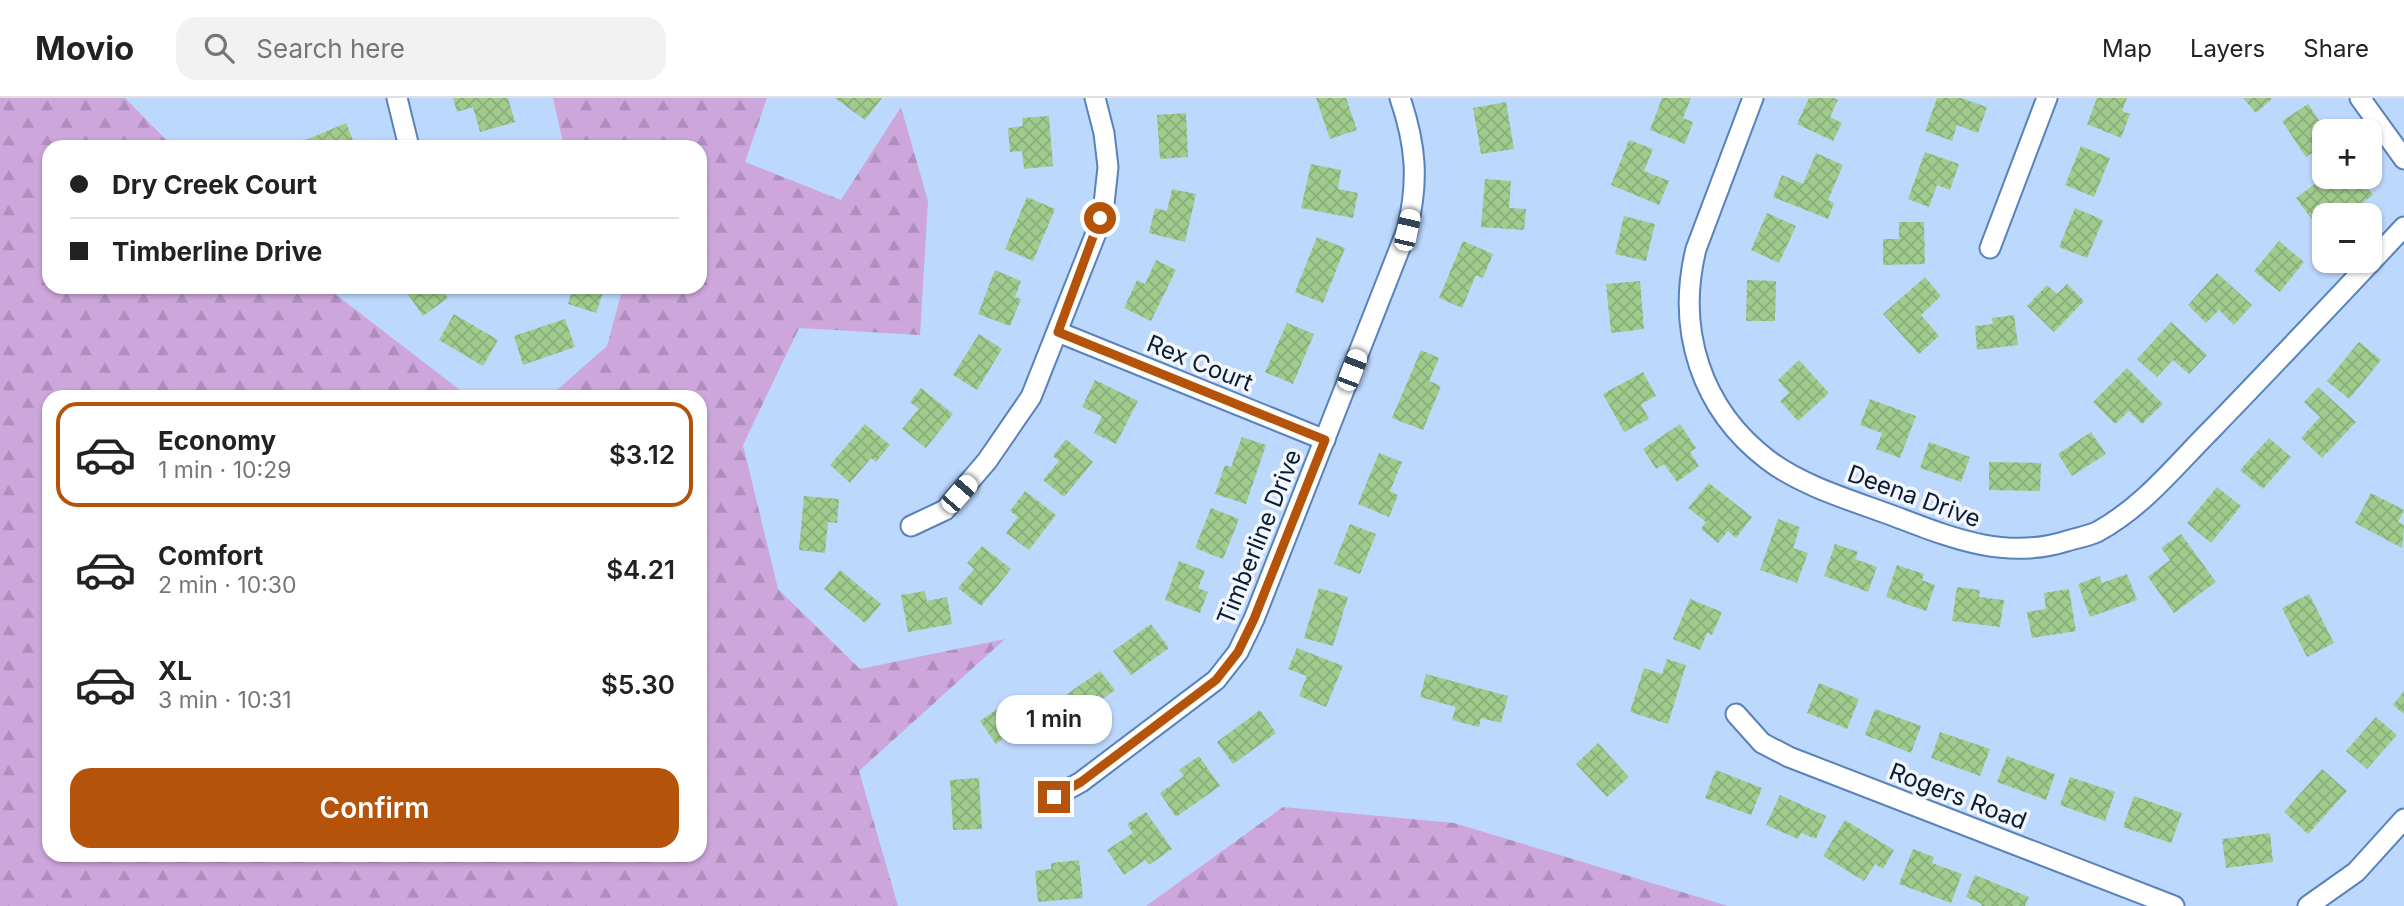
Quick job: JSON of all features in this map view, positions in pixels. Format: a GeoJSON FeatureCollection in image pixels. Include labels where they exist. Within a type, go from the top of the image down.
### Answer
{"type":"FeatureCollection","features":[{"type":"Feature","properties":{"kind":"street"},"geometry":{"type":"LineString","coordinates":[[397,98],[407,140]]}},
{"type":"Feature","properties":{"kind":"street"},"geometry":{"type":"LineString","coordinates":[[911,526],[945,510],[987,461],[1031,397],[1096,233],[1104,204],[1108,167],[1104,133],[1095,98]]}},
{"type":"Feature","properties":{"kind":"street","name":"Timberline Drive"},"geometry":{"type":"LineString","coordinates":[[1054,797],[1081,782],[1216,680],[1238,652],[1254,619],[1407,230],[1412,210],[1414,148],[1400,98]]}},
{"type":"Feature","properties":{"kind":"street","name":"Deena Drive"},"geometry":{"type":"LineString","coordinates":[[1753,98],[1696,249],[1690,272],[1690,321],[1700,370],[1718,406],[1744,439],[1770,462],[1812,485],[1950,538],[1976,545],[1997,549],[2059,544],[2095,533],[2124,516],[2151,493],[2254,387],[2404,227]]}},
{"type":"Feature","properties":{"kind":"street"},"geometry":{"type":"LineString","coordinates":[[1990,248],[2047,98]]}},
{"type":"Feature","properties":{"kind":"street"},"geometry":{"type":"LineString","coordinates":[[2360,98],[2404,159]]}},
{"type":"Feature","properties":{"kind":"street","name":"Rex Court"},"geometry":{"type":"LineString","coordinates":[[1058,332],[1325,440]]}},
{"type":"Feature","properties":{"kind":"street","name":"Rogers Road"},"geometry":{"type":"LineString","coordinates":[[1736,714],[1762,743],[1789,757],[2174,906]]}},
{"type":"Feature","properties":{"kind":"street"},"geometry":{"type":"LineString","coordinates":[[2308,906],[2356,872],[2404,820]]}},
{"type":"Feature","properties":{"kind":"green space"},"geometry":{"type":"Polygon","coordinates":[[[0,98],[125,98],[166,140],[42,140],[42,294],[335,294],[460,390],[42,390],[42,862],[707,862],[707,390],[557,390],[607,346],[621,294],[707,294],[707,140],[562,140],[553,98],[767,98],[745,162],[841,200],[901,107],[928,201],[920,335],[799,328],[743,445],[778,589],[860,669],[1005,639],[859,771],[898,906],[0,906],[0,98]]]}},
{"type":"Feature","properties":{"kind":"green space"},"geometry":{"type":"Polygon","coordinates":[[[1283,807],[1454,823],[1728,906],[1146,906],[1283,807]]]}},
{"type":"Feature","properties":{"kind":"building"},"geometry":{"type":"Polygon","coordinates":[[[453,98],[508,98],[515,122],[480,132],[473,107],[457,112],[453,98]]]}},
{"type":"Feature","properties":{"kind":"building"},"geometry":{"type":"Polygon","coordinates":[[[835,98],[882,98],[865,120],[835,98]]]}},
{"type":"Feature","properties":{"kind":"building"},"geometry":{"type":"Polygon","coordinates":[[[1316,98],[1346,98],[1357,130],[1330,139],[1316,98]]]}},
{"type":"Feature","properties":{"kind":"building"},"geometry":{"type":"Polygon","coordinates":[[[1662,98],[1691,98],[1683,118],[1693,122],[1685,144],[1650,130],[1662,98]]]}},
{"type":"Feature","properties":{"kind":"building"},"geometry":{"type":"Polygon","coordinates":[[[1809,98],[1838,100],[1830,117],[1842,123],[1833,141],[1797,124],[1809,98]]]}},
{"type":"Feature","properties":{"kind":"building"},"geometry":{"type":"Polygon","coordinates":[[[1937,98],[1961,98],[1987,107],[1978,133],[1957,125],[1952,141],[1925,131],[1937,98]]]}},
{"type":"Feature","properties":{"kind":"building"},"geometry":{"type":"Polygon","coordinates":[[[2097,98],[2127,98],[2122,111],[2130,114],[2121,138],[2087,124],[2097,98]]]}},
{"type":"Feature","properties":{"kind":"building"},"geometry":{"type":"Polygon","coordinates":[[[2243,98],[2273,98],[2256,113],[2243,98]]]}},
{"type":"Feature","properties":{"kind":"building"},"geometry":{"type":"Polygon","coordinates":[[[1506,102],[1514,149],[1481,154],[1473,108],[1506,102]]]}},
{"type":"Feature","properties":{"kind":"building"},"geometry":{"type":"Polygon","coordinates":[[[2308,104],[2318,119],[2312,119],[2312,153],[2306,157],[2282,121],[2308,104]]]}},
{"type":"Feature","properties":{"kind":"building"},"geometry":{"type":"Polygon","coordinates":[[[1186,113],[1188,157],[1160,159],[1157,115],[1186,113]]]}},
{"type":"Feature","properties":{"kind":"building"},"geometry":{"type":"Polygon","coordinates":[[[1049,116],[1053,166],[1024,169],[1022,151],[1010,152],[1008,128],[1023,126],[1022,118],[1049,116]]]}},
{"type":"Feature","properties":{"kind":"building"},"geometry":{"type":"Polygon","coordinates":[[[346,123],[353,140],[306,140],[346,123]]]}},
{"type":"Feature","properties":{"kind":"building"},"geometry":{"type":"Polygon","coordinates":[[[1629,140],[1653,149],[1644,171],[1669,181],[1659,205],[1611,185],[1629,140]]]}},
{"type":"Feature","properties":{"kind":"building"},"geometry":{"type":"Polygon","coordinates":[[[2081,146],[2110,158],[2094,197],[2065,185],[2081,146]]]}},
{"type":"Feature","properties":{"kind":"building"},"geometry":{"type":"Polygon","coordinates":[[[1925,152],[1959,164],[1950,190],[1937,185],[1929,207],[1908,199],[1925,152]]]}},
{"type":"Feature","properties":{"kind":"building"},"geometry":{"type":"Polygon","coordinates":[[[1816,153],[1843,165],[1828,200],[1834,203],[1828,219],[1773,197],[1782,175],[1803,184],[1816,153]]]}},
{"type":"Feature","properties":{"kind":"building"},"geometry":{"type":"Polygon","coordinates":[[[1311,164],[1341,170],[1338,189],[1358,193],[1353,218],[1301,208],[1311,164]]]}},
{"type":"Feature","properties":{"kind":"building"},"geometry":{"type":"Polygon","coordinates":[[[1485,179],[1511,181],[1509,208],[1526,209],[1524,230],[1481,227],[1485,179]]]}},
{"type":"Feature","properties":{"kind":"building"},"geometry":{"type":"Polygon","coordinates":[[[2312,186],[2312,189],[2368,189],[2373,195],[2362,203],[2312,203],[2312,220],[2296,198],[2312,186]]]}},
{"type":"Feature","properties":{"kind":"building"},"geometry":{"type":"Polygon","coordinates":[[[1172,189],[1196,194],[1185,242],[1149,233],[1155,208],[1167,211],[1172,189]]]}},
{"type":"Feature","properties":{"kind":"building"},"geometry":{"type":"Polygon","coordinates":[[[1027,197],[1055,209],[1033,261],[1005,249],[1027,197]]]}},
{"type":"Feature","properties":{"kind":"building"},"geometry":{"type":"Polygon","coordinates":[[[2075,208],[2103,220],[2087,258],[2059,247],[2075,208]]]}},
{"type":"Feature","properties":{"kind":"building"},"geometry":{"type":"Polygon","coordinates":[[[1767,213],[1796,226],[1779,263],[1751,250],[1767,213]]]}},
{"type":"Feature","properties":{"kind":"building"},"geometry":{"type":"Polygon","coordinates":[[[1624,216],[1655,224],[1646,261],[1615,254],[1624,216]]]}},
{"type":"Feature","properties":{"kind":"building"},"geometry":{"type":"Polygon","coordinates":[[[1899,222],[1924,222],[1925,264],[1883,265],[1883,239],[1899,239],[1899,222]]]}},
{"type":"Feature","properties":{"kind":"building"},"geometry":{"type":"Polygon","coordinates":[[[1317,237],[1345,248],[1323,303],[1295,292],[1317,237]]]}},
{"type":"Feature","properties":{"kind":"building"},"geometry":{"type":"Polygon","coordinates":[[[1463,241],[1493,254],[1483,278],[1476,275],[1462,308],[1439,298],[1463,241]]]}},
{"type":"Feature","properties":{"kind":"building"},"geometry":{"type":"Polygon","coordinates":[[[2279,241],[2304,262],[2280,292],[2254,271],[2279,241]]]}},
{"type":"Feature","properties":{"kind":"building"},"geometry":{"type":"Polygon","coordinates":[[[1156,260],[1176,270],[1151,321],[1124,308],[1137,280],[1145,284],[1156,260]]]}},
{"type":"Feature","properties":{"kind":"building"},"geometry":{"type":"Polygon","coordinates":[[[995,270],[1021,281],[1015,297],[1021,299],[1010,326],[978,314],[995,270]]]}},
{"type":"Feature","properties":{"kind":"building"},"geometry":{"type":"Polygon","coordinates":[[[2217,273],[2252,305],[2234,325],[2219,310],[2206,323],[2188,305],[2217,273]]]}},
{"type":"Feature","properties":{"kind":"building"},"geometry":{"type":"Polygon","coordinates":[[[1925,277],[1941,296],[1921,315],[1939,336],[1919,354],[1883,314],[1925,277]]]}},
{"type":"Feature","properties":{"kind":"building"},"geometry":{"type":"Polygon","coordinates":[[[1747,280],[1776,281],[1775,321],[1746,321],[1747,280]]]}},
{"type":"Feature","properties":{"kind":"building"},"geometry":{"type":"Polygon","coordinates":[[[1640,281],[1644,329],[1611,333],[1606,284],[1640,281]]]}},
{"type":"Feature","properties":{"kind":"building"},"geometry":{"type":"Polygon","coordinates":[[[2067,284],[2084,301],[2054,332],[2027,306],[2047,285],[2057,294],[2067,284]]]}},
{"type":"Feature","properties":{"kind":"building"},"geometry":{"type":"Polygon","coordinates":[[[408,294],[445,294],[448,298],[423,316],[408,294]]]}},
{"type":"Feature","properties":{"kind":"building"},"geometry":{"type":"Polygon","coordinates":[[[571,294],[603,294],[596,313],[568,304],[571,294]]]}},
{"type":"Feature","properties":{"kind":"building"},"geometry":{"type":"Polygon","coordinates":[[[454,314],[498,340],[483,366],[439,340],[454,314]]]}},
{"type":"Feature","properties":{"kind":"building"},"geometry":{"type":"Polygon","coordinates":[[[2014,315],[2018,345],[1977,350],[1975,326],[1993,324],[1992,318],[2014,315]]]}},
{"type":"Feature","properties":{"kind":"building"},"geometry":{"type":"Polygon","coordinates":[[[565,319],[575,347],[523,365],[514,336],[565,319]]]}},
{"type":"Feature","properties":{"kind":"building"},"geometry":{"type":"Polygon","coordinates":[[[2171,322],[2207,355],[2189,374],[2173,360],[2157,377],[2137,359],[2171,322]]]}},
{"type":"Feature","properties":{"kind":"building"},"geometry":{"type":"Polygon","coordinates":[[[1287,323],[1314,334],[1293,384],[1265,372],[1287,323]]]}},
{"type":"Feature","properties":{"kind":"building"},"geometry":{"type":"Polygon","coordinates":[[[979,334],[1002,349],[977,390],[953,375],[979,334]]]}},
{"type":"Feature","properties":{"kind":"building"},"geometry":{"type":"Polygon","coordinates":[[[2359,342],[2381,360],[2349,399],[2327,381],[2359,342]]]}},
{"type":"Feature","properties":{"kind":"building"},"geometry":{"type":"Polygon","coordinates":[[[1421,350],[1439,358],[1429,381],[1441,386],[1423,430],[1392,418],[1421,350]]]}},
{"type":"Feature","properties":{"kind":"building"},"geometry":{"type":"Polygon","coordinates":[[[1799,360],[1829,393],[1798,421],[1780,401],[1789,393],[1778,380],[1799,360]]]}},
{"type":"Feature","properties":{"kind":"building"},"geometry":{"type":"Polygon","coordinates":[[[2127,368],[2163,404],[2142,424],[2129,411],[2115,424],[2093,402],[2127,368]]]}},
{"type":"Feature","properties":{"kind":"building"},"geometry":{"type":"Polygon","coordinates":[[[1643,372],[1656,396],[1641,404],[1649,419],[1624,432],[1603,394],[1643,372]]]}},
{"type":"Feature","properties":{"kind":"building"},"geometry":{"type":"Polygon","coordinates":[[[1095,380],[1138,401],[1116,444],[1094,433],[1102,416],[1082,407],[1095,380]]]}},
{"type":"Feature","properties":{"kind":"building"},"geometry":{"type":"Polygon","coordinates":[[[2318,387],[2356,422],[2322,458],[2301,438],[2320,417],[2304,402],[2318,387]]]}},
{"type":"Feature","properties":{"kind":"building"},"geometry":{"type":"Polygon","coordinates":[[[921,388],[953,414],[926,448],[902,429],[919,409],[910,402],[921,388]]]}},
{"type":"Feature","properties":{"kind":"building"},"geometry":{"type":"Polygon","coordinates":[[[1870,399],[1916,416],[1900,458],[1876,449],[1882,433],[1860,425],[1870,399]]]}},
{"type":"Feature","properties":{"kind":"building"},"geometry":{"type":"Polygon","coordinates":[[[865,424],[890,445],[876,462],[871,458],[850,483],[830,465],[865,424]]]}},
{"type":"Feature","properties":{"kind":"building"},"geometry":{"type":"Polygon","coordinates":[[[1680,424],[1696,448],[1690,452],[1699,466],[1677,482],[1664,464],[1656,469],[1643,449],[1680,424]]]}},
{"type":"Feature","properties":{"kind":"building"},"geometry":{"type":"Polygon","coordinates":[[[2091,432],[2106,454],[2072,476],[2058,454],[2091,432]]]}},
{"type":"Feature","properties":{"kind":"building"},"geometry":{"type":"Polygon","coordinates":[[[1242,437],[1266,445],[1246,504],[1215,494],[1225,465],[1231,467],[1242,437]]]}},
{"type":"Feature","properties":{"kind":"building"},"geometry":{"type":"Polygon","coordinates":[[[2269,438],[2291,457],[2263,489],[2240,470],[2269,438]]]}},
{"type":"Feature","properties":{"kind":"building"},"geometry":{"type":"Polygon","coordinates":[[[1066,439],[1093,462],[1064,497],[1043,480],[1059,461],[1053,456],[1066,439]]]}},
{"type":"Feature","properties":{"kind":"building"},"geometry":{"type":"Polygon","coordinates":[[[1929,442],[1970,457],[1961,482],[1920,468],[1929,442]]]}},
{"type":"Feature","properties":{"kind":"building"},"geometry":{"type":"Polygon","coordinates":[[[1379,453],[1402,462],[1390,491],[1398,495],[1389,517],[1358,504],[1379,453]]]}},
{"type":"Feature","properties":{"kind":"building"},"geometry":{"type":"Polygon","coordinates":[[[1989,462],[2041,463],[2040,491],[1989,490],[1989,462]]]}},
{"type":"Feature","properties":{"kind":"building"},"geometry":{"type":"Polygon","coordinates":[[[1709,483],[1752,517],[1736,538],[1728,531],[1718,543],[1701,529],[1706,522],[1688,508],[1709,483]]]}},
{"type":"Feature","properties":{"kind":"building"},"geometry":{"type":"Polygon","coordinates":[[[2217,487],[2241,506],[2211,543],[2187,523],[2217,487]]]}},
{"type":"Feature","properties":{"kind":"building"},"geometry":{"type":"Polygon","coordinates":[[[1025,491],[1056,515],[1029,550],[1006,533],[1018,517],[1010,511],[1025,491]]]}},
{"type":"Feature","properties":{"kind":"building"},"geometry":{"type":"Polygon","coordinates":[[[2371,493],[2404,510],[2398,522],[2404,525],[2402,548],[2355,523],[2371,493]]]}},
{"type":"Feature","properties":{"kind":"building"},"geometry":{"type":"Polygon","coordinates":[[[804,496],[839,499],[837,523],[828,522],[825,553],[799,550],[804,496]]]}},
{"type":"Feature","properties":{"kind":"building"},"geometry":{"type":"Polygon","coordinates":[[[1211,508],[1239,519],[1223,559],[1195,548],[1211,508]]]}},
{"type":"Feature","properties":{"kind":"building"},"geometry":{"type":"Polygon","coordinates":[[[1778,519],[1800,527],[1793,548],[1808,553],[1797,583],[1760,570],[1778,519]]]}},
{"type":"Feature","properties":{"kind":"building"},"geometry":{"type":"Polygon","coordinates":[[[1350,524],[1376,534],[1360,574],[1334,564],[1350,524]]]}},
{"type":"Feature","properties":{"kind":"building"},"geometry":{"type":"Polygon","coordinates":[[[2181,534],[2216,582],[2174,613],[2148,577],[2170,560],[2161,548],[2181,534]]]}},
{"type":"Feature","properties":{"kind":"building"},"geometry":{"type":"Polygon","coordinates":[[[1835,544],[1858,552],[1855,559],[1877,567],[1868,592],[1824,576],[1835,544]]]}},
{"type":"Feature","properties":{"kind":"building"},"geometry":{"type":"Polygon","coordinates":[[[982,546],[1011,569],[981,606],[958,588],[974,569],[967,563],[982,546]]]}},
{"type":"Feature","properties":{"kind":"building"},"geometry":{"type":"Polygon","coordinates":[[[1179,561],[1205,571],[1198,588],[1208,592],[1200,613],[1165,600],[1179,561]]]}},
{"type":"Feature","properties":{"kind":"building"},"geometry":{"type":"Polygon","coordinates":[[[1897,565],[1924,574],[1922,580],[1935,585],[1926,611],[1886,597],[1897,565]]]}},
{"type":"Feature","properties":{"kind":"building"},"geometry":{"type":"Polygon","coordinates":[[[840,570],[881,604],[865,623],[824,589],[840,570]]]}},
{"type":"Feature","properties":{"kind":"building"},"geometry":{"type":"Polygon","coordinates":[[[2127,574],[2137,600],[2090,617],[2078,584],[2100,576],[2102,583],[2127,574]]]}},
{"type":"Feature","properties":{"kind":"building"},"geometry":{"type":"Polygon","coordinates":[[[1957,587],[1980,590],[1979,597],[2004,600],[2000,627],[1952,621],[1957,587]]]}},
{"type":"Feature","properties":{"kind":"building"},"geometry":{"type":"Polygon","coordinates":[[[1319,588],[1348,597],[1333,646],[1304,638],[1319,588]]]}},
{"type":"Feature","properties":{"kind":"building"},"geometry":{"type":"Polygon","coordinates":[[[2069,589],[2076,631],[2032,638],[2027,612],[2046,609],[2044,593],[2069,589]]]}},
{"type":"Feature","properties":{"kind":"building"},"geometry":{"type":"Polygon","coordinates":[[[925,591],[927,601],[947,597],[952,624],[908,632],[901,595],[925,591]]]}},
{"type":"Feature","properties":{"kind":"building"},"geometry":{"type":"Polygon","coordinates":[[[2309,594],[2334,643],[2307,657],[2282,608],[2309,594]]]}},
{"type":"Feature","properties":{"kind":"building"},"geometry":{"type":"Polygon","coordinates":[[[1690,599],[1722,612],[1712,635],[1707,633],[1700,650],[1673,639],[1690,599]]]}},
{"type":"Feature","properties":{"kind":"building"},"geometry":{"type":"Polygon","coordinates":[[[1151,624],[1169,648],[1131,675],[1113,651],[1151,624]]]}},
{"type":"Feature","properties":{"kind":"building"},"geometry":{"type":"Polygon","coordinates":[[[1297,648],[1343,666],[1326,707],[1299,696],[1307,676],[1288,669],[1297,648]]]}},
{"type":"Feature","properties":{"kind":"building"},"geometry":{"type":"Polygon","coordinates":[[[1667,659],[1686,665],[1668,724],[1630,712],[1644,668],[1662,674],[1667,659]]]}},
{"type":"Feature","properties":{"kind":"building"},"geometry":{"type":"Polygon","coordinates":[[[1100,671],[1115,690],[1071,722],[1056,702],[1100,671]]]}},
{"type":"Feature","properties":{"kind":"building"},"geometry":{"type":"Polygon","coordinates":[[[1426,674],[1508,696],[1501,723],[1481,718],[1479,727],[1452,720],[1456,707],[1420,697],[1426,674]]]}},
{"type":"Feature","properties":{"kind":"building"},"geometry":{"type":"Polygon","coordinates":[[[1819,683],[1859,699],[1847,729],[1807,713],[1819,683]]]}},
{"type":"Feature","properties":{"kind":"building"},"geometry":{"type":"Polygon","coordinates":[[[2404,691],[2404,714],[2393,705],[2404,691]]]}},
{"type":"Feature","properties":{"kind":"building"},"geometry":{"type":"Polygon","coordinates":[[[1014,697],[1035,726],[1017,739],[1012,732],[996,744],[980,721],[1014,697]]]}},
{"type":"Feature","properties":{"kind":"building"},"geometry":{"type":"Polygon","coordinates":[[[1875,709],[1921,726],[1911,753],[1865,735],[1875,709]]]}},
{"type":"Feature","properties":{"kind":"building"},"geometry":{"type":"Polygon","coordinates":[[[1260,710],[1276,733],[1233,764],[1217,742],[1260,710]]]}},
{"type":"Feature","properties":{"kind":"building"},"geometry":{"type":"Polygon","coordinates":[[[2376,717],[2397,735],[2367,769],[2346,751],[2376,717]]]}},
{"type":"Feature","properties":{"kind":"building"},"geometry":{"type":"Polygon","coordinates":[[[1940,732],[1990,749],[1980,776],[1931,758],[1940,732]]]}},
{"type":"Feature","properties":{"kind":"building"},"geometry":{"type":"Polygon","coordinates":[[[1598,743],[1629,777],[1607,797],[1576,764],[1598,743]]]}},
{"type":"Feature","properties":{"kind":"building"},"geometry":{"type":"Polygon","coordinates":[[[1199,756],[1220,786],[1176,817],[1160,793],[1184,776],[1179,770],[1199,756]]]}},
{"type":"Feature","properties":{"kind":"building"},"geometry":{"type":"Polygon","coordinates":[[[2007,756],[2055,774],[2046,800],[1997,782],[2007,756]]]}},
{"type":"Feature","properties":{"kind":"building"},"geometry":{"type":"Polygon","coordinates":[[[2322,769],[2347,791],[2308,834],[2284,812],[2322,769]]]}},
{"type":"Feature","properties":{"kind":"building"},"geometry":{"type":"Polygon","coordinates":[[[1716,770],[1762,788],[1751,815],[1705,798],[1716,770]]]}},
{"type":"Feature","properties":{"kind":"building"},"geometry":{"type":"Polygon","coordinates":[[[2070,777],[2115,792],[2105,821],[2060,805],[2070,777]]]}},
{"type":"Feature","properties":{"kind":"building"},"geometry":{"type":"Polygon","coordinates":[[[979,778],[982,829],[953,830],[950,780],[979,778]]]}},
{"type":"Feature","properties":{"kind":"building"},"geometry":{"type":"Polygon","coordinates":[[[1780,795],[1826,816],[1816,839],[1801,833],[1798,839],[1766,825],[1780,795]]]}},
{"type":"Feature","properties":{"kind":"building"},"geometry":{"type":"Polygon","coordinates":[[[2134,796],[2182,813],[2171,843],[2123,827],[2134,796]]]}},
{"type":"Feature","properties":{"kind":"building"},"geometry":{"type":"Polygon","coordinates":[[[1146,812],[1172,849],[1149,865],[1145,860],[1124,875],[1107,850],[1133,833],[1127,824],[1146,812]]]}},
{"type":"Feature","properties":{"kind":"building"},"geometry":{"type":"Polygon","coordinates":[[[1845,820],[1894,850],[1883,869],[1875,864],[1864,881],[1823,856],[1845,820]]]}},
{"type":"Feature","properties":{"kind":"building"},"geometry":{"type":"Polygon","coordinates":[[[2270,833],[2273,862],[2226,868],[2222,839],[2270,833]]]}},
{"type":"Feature","properties":{"kind":"building"},"geometry":{"type":"Polygon","coordinates":[[[1913,849],[1934,857],[1932,863],[1962,874],[1951,903],[1899,884],[1913,849]]]}},
{"type":"Feature","properties":{"kind":"building"},"geometry":{"type":"Polygon","coordinates":[[[1079,860],[1083,898],[1038,902],[1035,871],[1051,869],[1051,863],[1079,860]]]}},
{"type":"Feature","properties":{"kind":"building"},"geometry":{"type":"Polygon","coordinates":[[[1975,875],[2029,897],[2025,906],[1981,906],[1982,904],[1966,897],[1975,875]]]}},
{"type":"Feature","properties":{"kind":"route"},"geometry":{"type":"LineString","coordinates":[[1054,797],[1081,782],[1216,680],[1238,652],[1254,619],[1325,440],[1058,332],[1100,218]]}}]}
